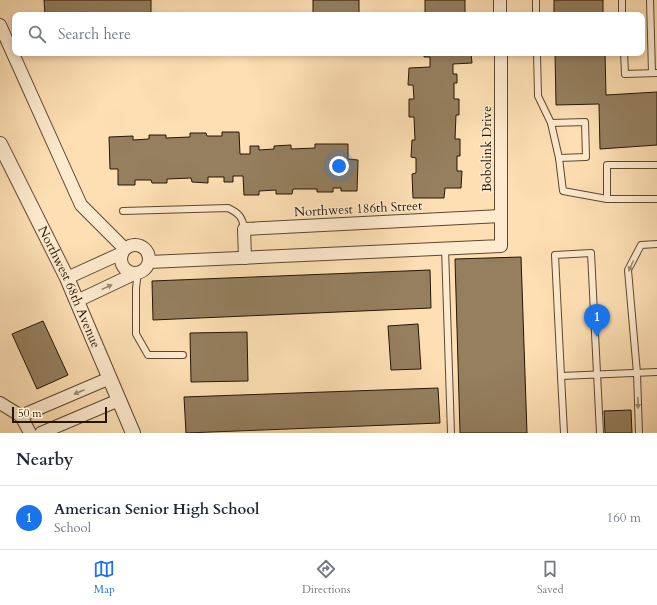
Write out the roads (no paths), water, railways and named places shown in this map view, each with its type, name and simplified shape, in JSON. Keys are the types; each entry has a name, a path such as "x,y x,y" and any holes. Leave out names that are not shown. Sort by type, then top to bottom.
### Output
{"street":[{"path":"500,0 500,12"},
{"path":"0,25 12,52"},
{"path":"14,56 81,204 124,251"},
{"name":"Bobolink Drive","path":"445,248 501,246 500,56"},
{"name":"Northwest 68th Avenue","path":"0,144 78,301 133,433"},
{"name":"Northwest 186th Street","path":"244,230 501,216"},
{"path":"244,230 246,258"},
{"path":"67,278 134,245 147,251 149,262 145,269 78,301"},
{"path":"149,262 445,248"},
{"path":"124,251 121,257 123,267 131,273 137,273"},
{"path":"21,416 110,378"},
{"path":"41,433 119,400"},
{"path":"0,403 21,416 30,433"}],"lane":[{"path":"536,0 536,12"},
{"path":"622,0 622,12"},
{"path":"624,56 625,74 655,73 650,0"},
{"path":"537,56 538,96 551,123 559,158 563,191 607,199 657,199"},
{"path":"551,123 585,122 586,157 559,158"},
{"path":"607,199 607,165 657,165"},
{"path":"123,211 228,208 235,211 240,216 243,222 244,230"},
{"path":"639,433 637,373 628,270 641,245 657,244"},
{"path":"445,248 451,433"},
{"path":"564,433 555,255 592,253 600,433"},
{"path":"137,273 136,334 148,356 183,356"},
{"path":"562,376 657,372"}],"place":[{"name":"American Senior High School","path":"597,337"}]}
